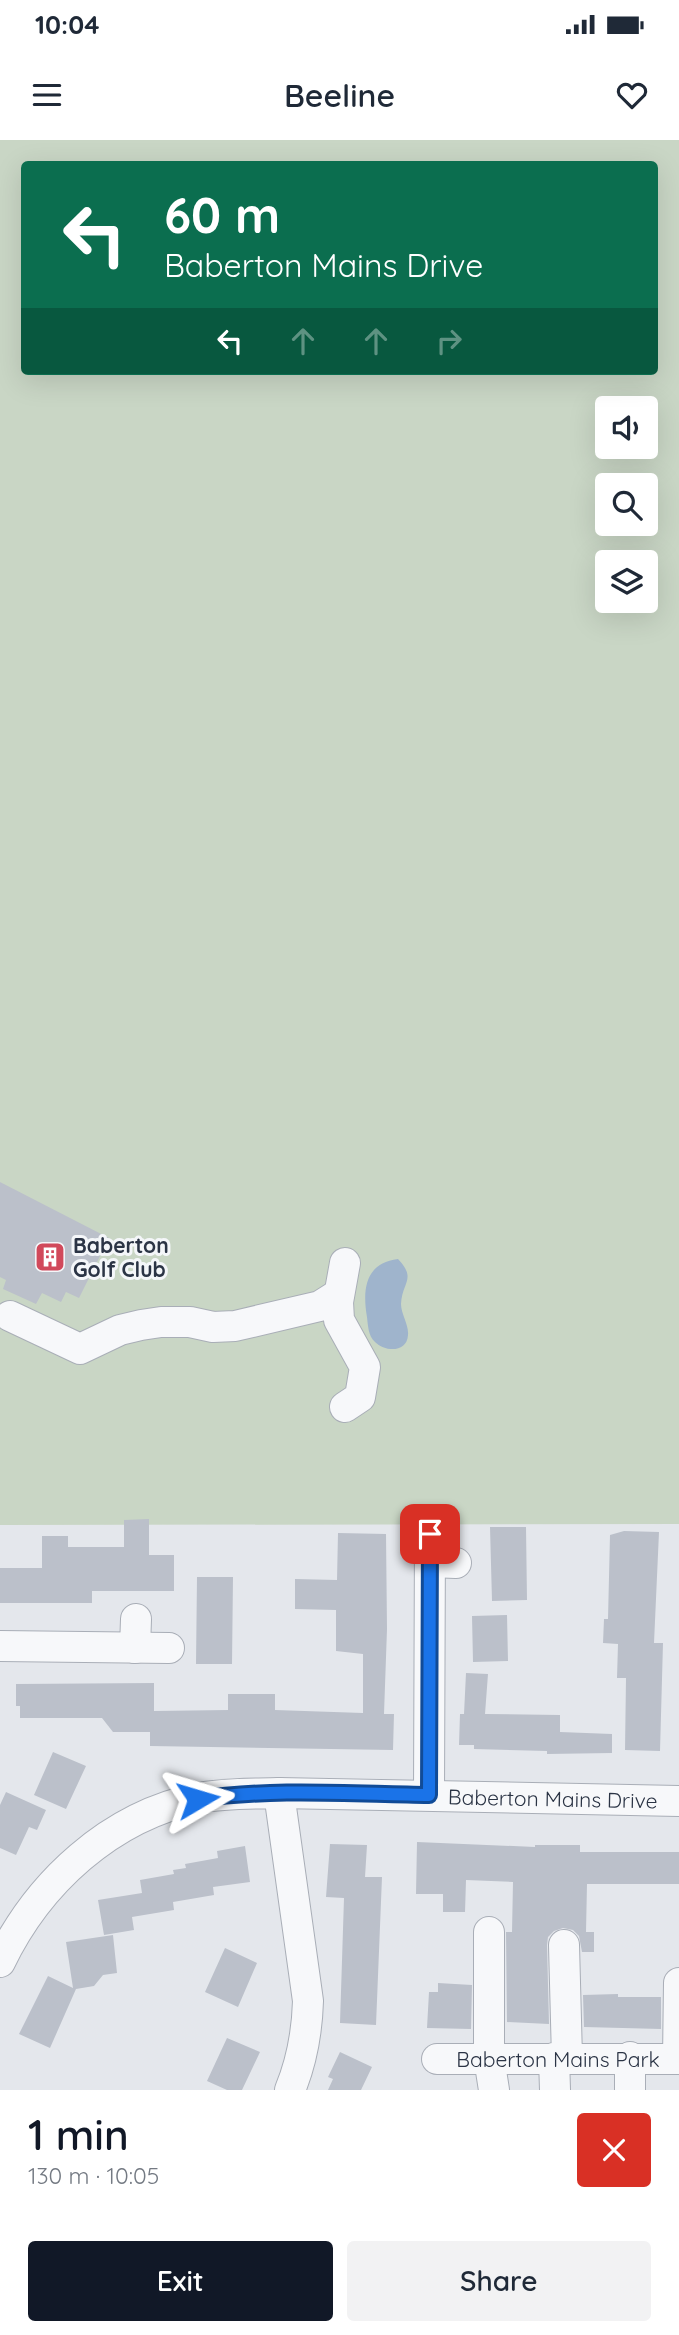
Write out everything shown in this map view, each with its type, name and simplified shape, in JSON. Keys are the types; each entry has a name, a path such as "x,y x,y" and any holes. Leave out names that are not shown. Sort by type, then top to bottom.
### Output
{"street":[{"path":"345,1263 333,1307 365,1367 360,1397 345,1407"},
{"path":"3,1322 80,1349 120,1331 141,1325 190,1322 213,1327 235,1326 333,1307"},
{"name":"Baberton Mains Drive","path":"429,1795 438,1553"},
{"path":"0,1646 136,1634 169,1647"},
{"path":"279,1793 308,2001 307,2032 299,2067 290,2090"},
{"name":"Baberton Mains Drive","path":"0,1962 10,1940 31,1908 65,1870 99,1842 133,1823 188,1801 227,1794 279,1793 679,1801"},
{"path":"489,1932 489,2059 494,2090"},
{"path":"555,2090 561,2058 564,1945"},
{"path":"679,1983 679,2059"},
{"path":"630,2057 630,2090"},
{"name":"Baberton Mains Park","path":"437,2059 679,2059"}],"green space":[{"path":"0,140 679,140 679,1524 0,1525"}],"water":[{"path":"398,1259 408,1276 401,1304 408,1335 404,1345 390,1349 379,1345 371,1337 365,1296 373,1271 387,1261"}],"building":[{"name":"Baberton Golf Club","path":"0,1182 109,1238 79,1298 66,1292 61,1302 42,1293 36,1304 3,1289 6,1280 0,1277"},
{"path":"149,1519 149,1555 174,1555 174,1591 92,1591 92,1603 0,1603 0,1568 42,1568 42,1536 68,1536 68,1547 124,1547 124,1520"},
{"path":"490,1527 526,1527 527,1600 492,1601"},
{"path":"624,1531 659,1532 654,1643 663,1643 660,1751 625,1750 626,1678 617,1678 618,1644 603,1643 604,1619 608,1619 610,1535"},
{"path":"338,1533 386,1534 384,1714 394,1714 393,1750 150,1746 150,1732 113,1732 102,1718 20,1718 20,1706 16,1706 16,1684 154,1683 154,1711 228,1710 228,1694 275,1694 275,1710 363,1713 363,1654 336,1651 336,1610 295,1609 295,1579 337,1580"},
{"path":"197,1577 233,1577 232,1664 196,1664"},
{"path":"507,1615 508,1661 473,1662 472,1616"},
{"path":"466,1673 488,1674 485,1714 560,1715 560,1732 612,1734 612,1753 547,1754 547,1751 474,1749 474,1745 459,1745"},
{"path":"53,1752 86,1766 66,1809 34,1795"},
{"path":"6,1792 46,1810 37,1830 29,1827 16,1855 0,1848 0,1805"},
{"path":"417,1842 535,1847 580,1845 580,1852 679,1852 679,1884 587,1884 586,1932 594,1932 594,1952 582,1952 579,1936 573,1930 563,1928 554,1931 548,1937 547,1945 549,2024 507,2022 506,1932 512,1932 513,1882 466,1880 465,1912 443,1912 443,1894 416,1894"},
{"path":"330,1844 367,1845 365,1877 382,1877 376,2025 340,2023 344,1898 326,1897"},
{"path":"245,1846 250,1882 213,1887 214,1895 173,1902 174,1910 132,1917 134,1930 104,1935 98,1900 142,1893 140,1880 174,1874 173,1870 186,1868 185,1864 218,1858 217,1851"},
{"path":"113,1935 117,1973 103,1975 94,1986 76,1989 50,2048 19,2034 48,1976 73,1988 66,1942"},
{"path":"225,1948 257,1963 238,2007 205,1992"},
{"path":"438,1983 472,1985 471,2029 427,2028 429,1992 438,1992"},
{"path":"618,1994 618,1997 661,1997 661,2029 584,2027 583,1995"},
{"path":"227,2038 260,2052 242,2090 227,2090 207,2081"},
{"path":"340,2052 372,2067 361,2090 328,2090 333,2079 328,2077"}],"place":[{"name":"Baberton Golf Club","path":"50,1257"}],"route":[{"path":"198,1799 227,1794 279,1793 429,1795 430,1534"}]}
